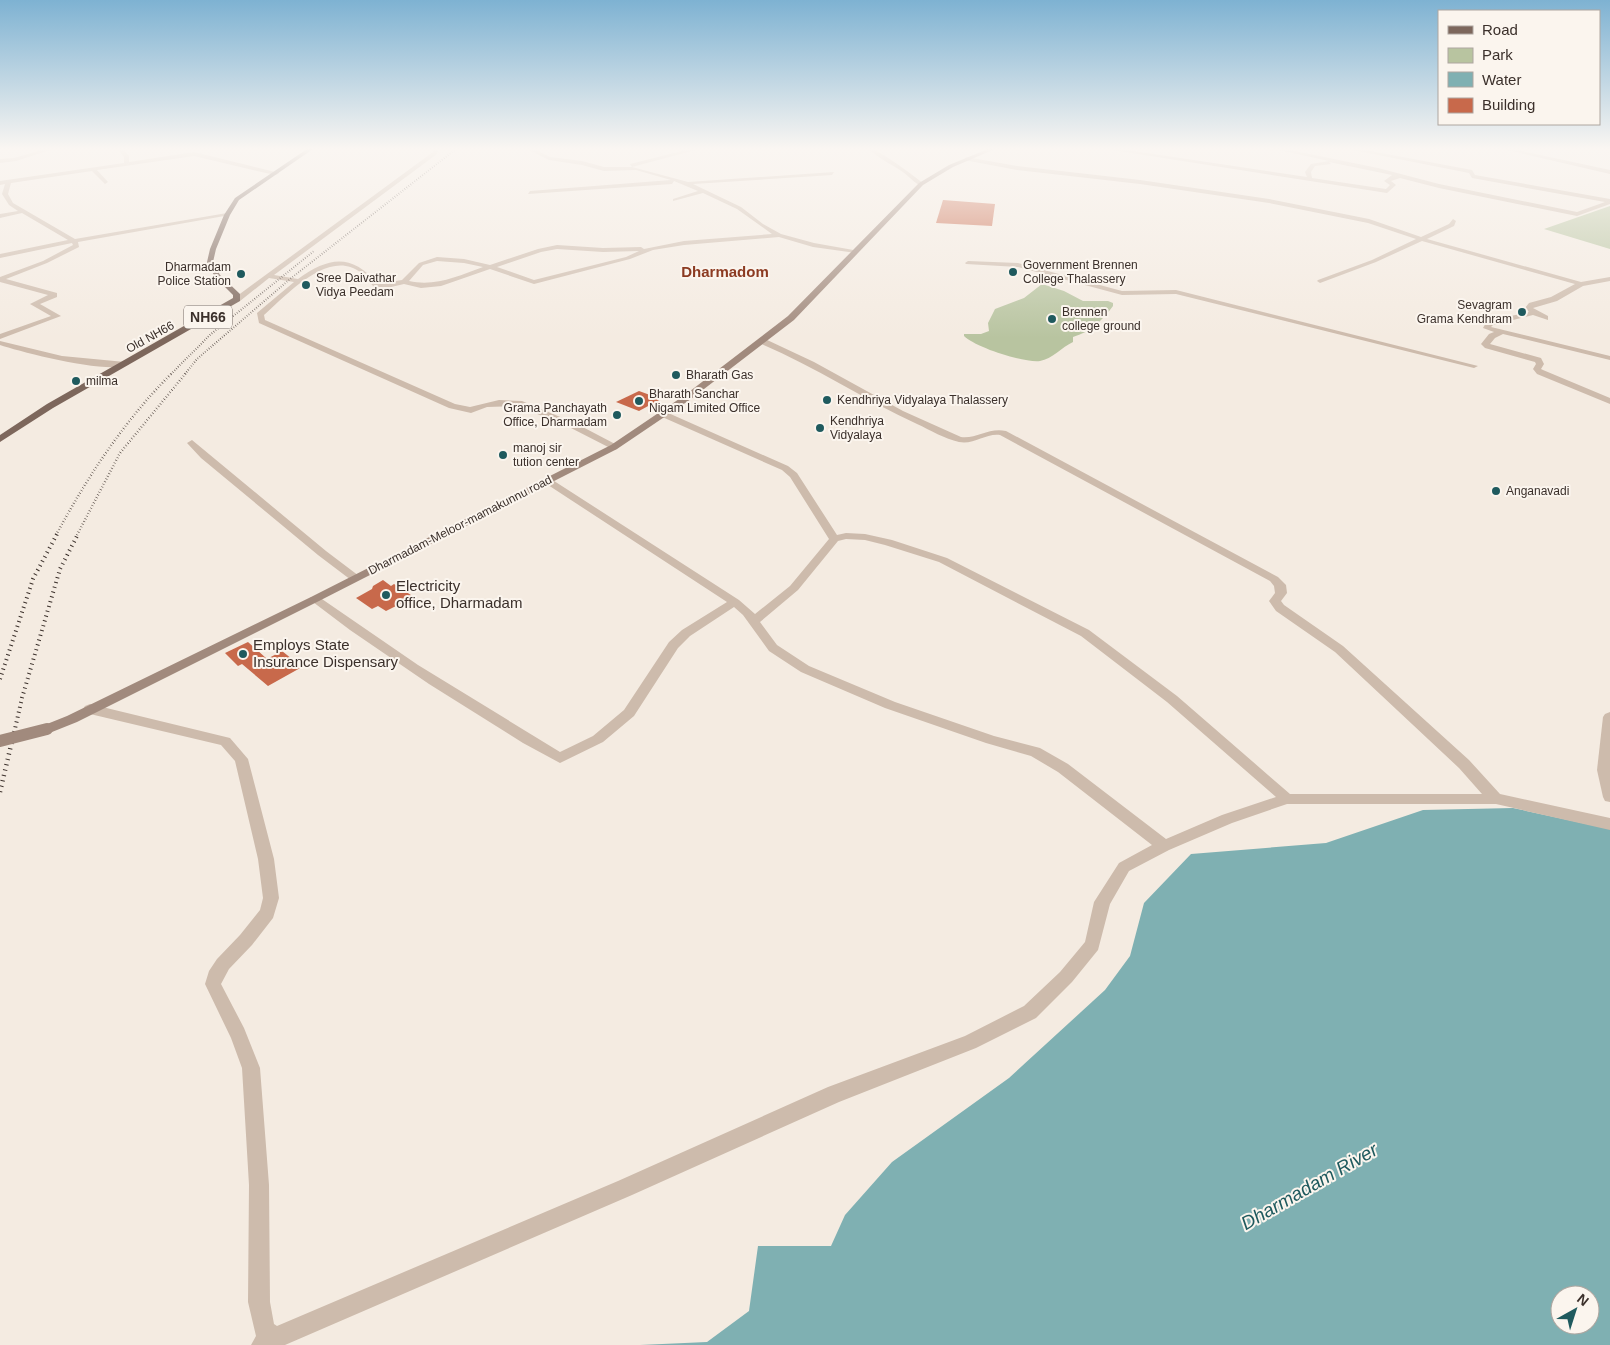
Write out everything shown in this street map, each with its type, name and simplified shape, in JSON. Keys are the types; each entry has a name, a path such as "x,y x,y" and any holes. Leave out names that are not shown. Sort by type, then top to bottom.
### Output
{"main road":[{"name":"NH66","path":"229,212 212,249 210,262 217,276 236,294 237,299"},
{"name":"Dharmadam-Meloor-mamakunnu road","path":"0,740 47,729 90,709 316,599 614,447 663,414 791,318 829,281 894,212"},
{"name":"Old NH66","path":"0,439 50,406 237,299"}],"street":[{"path":"0,216 20,212"},
{"path":"0,280 45,262 77,246 74,241 25,212"},
{"path":"237,299 355,212"},
{"path":"744,212 762,226 779,235 813,244 856,251"},
{"path":"1323,212 1369,221 1421,239 1581,284"},
{"path":"1566,212 1577,214 1583,212"},
{"path":"0,256 74,241 227,215"},
{"path":"1320,281 1374,261 1452,225 1453,221"},
{"path":"614,447 574,426 519,403 485,405 471,410 452,406 262,321 260,315 319,267 335,263 356,267 363,271 376,286 404,282 421,286 434,286 557,247 603,250 652,248 779,235"},
{"path":"404,282 421,264 430,260 464,261 490,267 534,282 628,258 652,248"},
{"path":"968,263 1018,264 1122,293 1176,292 1474,366"},
{"path":"268,276 300,281"},
{"path":"1545,318 1534,313 1529,308 1554,300 1581,284 1610,278"},
{"path":"0,280 14,282 54,295 34,304 57,316 1,342"},
{"path":"1596,280 1610,286"},
{"path":"1534,313 1488,325 1487,328 1610,358"},
{"path":"1501,332 1492,336 1485,344 1538,360 1540,364 1537,369 1540,372 1581,387 1610,401"},
{"path":"762,341 785,350 870,394 892,408 959,439 970,440 996,431 1003,433 1126,500 1201,537 1274,579 1280,585 1281,593 1276,600 1280,608 1339,649 1464,764 1496,799"},
{"path":"1,342 38,355 71,362 125,364"},
{"path":"663,414 785,468 794,475 834,539"},
{"path":"192,443 204,456 355,578"},
{"path":"548,481 735,602 747,612 773,648 785,657 835,683 890,705 991,740 1035,752 1052,761 1095,791 1164,846"},
{"path":"753,622 794,588 834,539 846,536 865,536 943,560 1085,633 1172,699 1287,799"},
{"path":"316,599 356,630 426,678 525,740 560,758 598,739 628,713 650,683 672,645 686,633 735,602"},
{"path":"90,709 225,741 241,760 266,859 270,898 267,912 246,940 223,964 215,976 213,984 238,1034 251,1068 259,1185 259,1302 268,1341 616,1192 835,1094 970,1042 1030,1012 1066,977 1092,945 1102,902 1124,868 1164,846 1227,819 1287,799 1496,799 1610,824"},
{"path":"1610,717 1604,770 1610,797"}],"green space":[{"path":"1593,212 1610,212 1610,249 1544,229"},
{"path":"1042,284 1064,291 1083,301 1108,301 1113,303 1113,306 1095,325 1073,337 1073,342 1040,361 1022,359 1000,353 978,345 964,336 964,334 981,334 989,331 988,323 995,309 1024,298"}],"water":[{"name":"Dharmadam River","path":"1513,808 1610,829 1610,1345 640,1345 707,1342 749,1311 758,1246 831,1246 845,1215 892,1162 1009,1078 1105,990 1130,956 1144,903 1191,854 1326,843 1423,810"}],"building":[{"path":"939,212 994,212 992,226 936,223"},
{"name":"Bharath Sanchar Nigam Limited Office","path":"639,391 661,399 639,411 616,402"},
{"name":"Electricity office, Dharmadam","path":"383,580 391,586 394,584 414,597 386,611 378,606 372,609 356,598"},
{"path":"248,642 267,659 282,651 302,667 268,686 242,664 238,666 225,653"}],"railway":[{"path":"185,374 197,359 290,279 376,212"},
{"path":"172,373 211,334 314,251"},
{"path":"56,535 94,470 108,450 138,410 172,373"},
{"path":"77,535 120,453 186,373"},
{"path":"0,679 33,579 57,534"},
{"path":"12,742 22,698 60,569 78,534"},
{"path":"0,792 12,741"}],"place":[{"name":"Government Brennen College Thalassery","path":"1013,272"},
{"name":"Dharmadam Police Station","path":"241,274"},
{"name":"Sree Daivathar Vidya Peedam","path":"306,285"},
{"name":"Sevagram Grama Kendhram","path":"1522,312"},
{"name":"Brennen college ground","path":"1052,319"},
{"name":"Bharath Gas","path":"676,375"},
{"name":"milma","path":"76,381"},
{"name":"Kendhriya Vidyalaya Thalassery","path":"827,400"},
{"name":"Bharath Sanchar Nigam Limited Office","path":"639,401"},
{"name":"Grama Panchayath Office, Dharmadam","path":"617,415"},
{"name":"Kendhriya Vidyalaya","path":"820,428"},
{"name":"manoj sir tution center","path":"503,455"},
{"name":"Anganavadi","path":"1496,491"},
{"name":"Electricity office, Dharmadam","path":"386,595"},
{"name":"Employs State Insurance Dispensary","path":"243,654"}],"district":[{"name":"Dharmadom","path":"725,272"}]}
